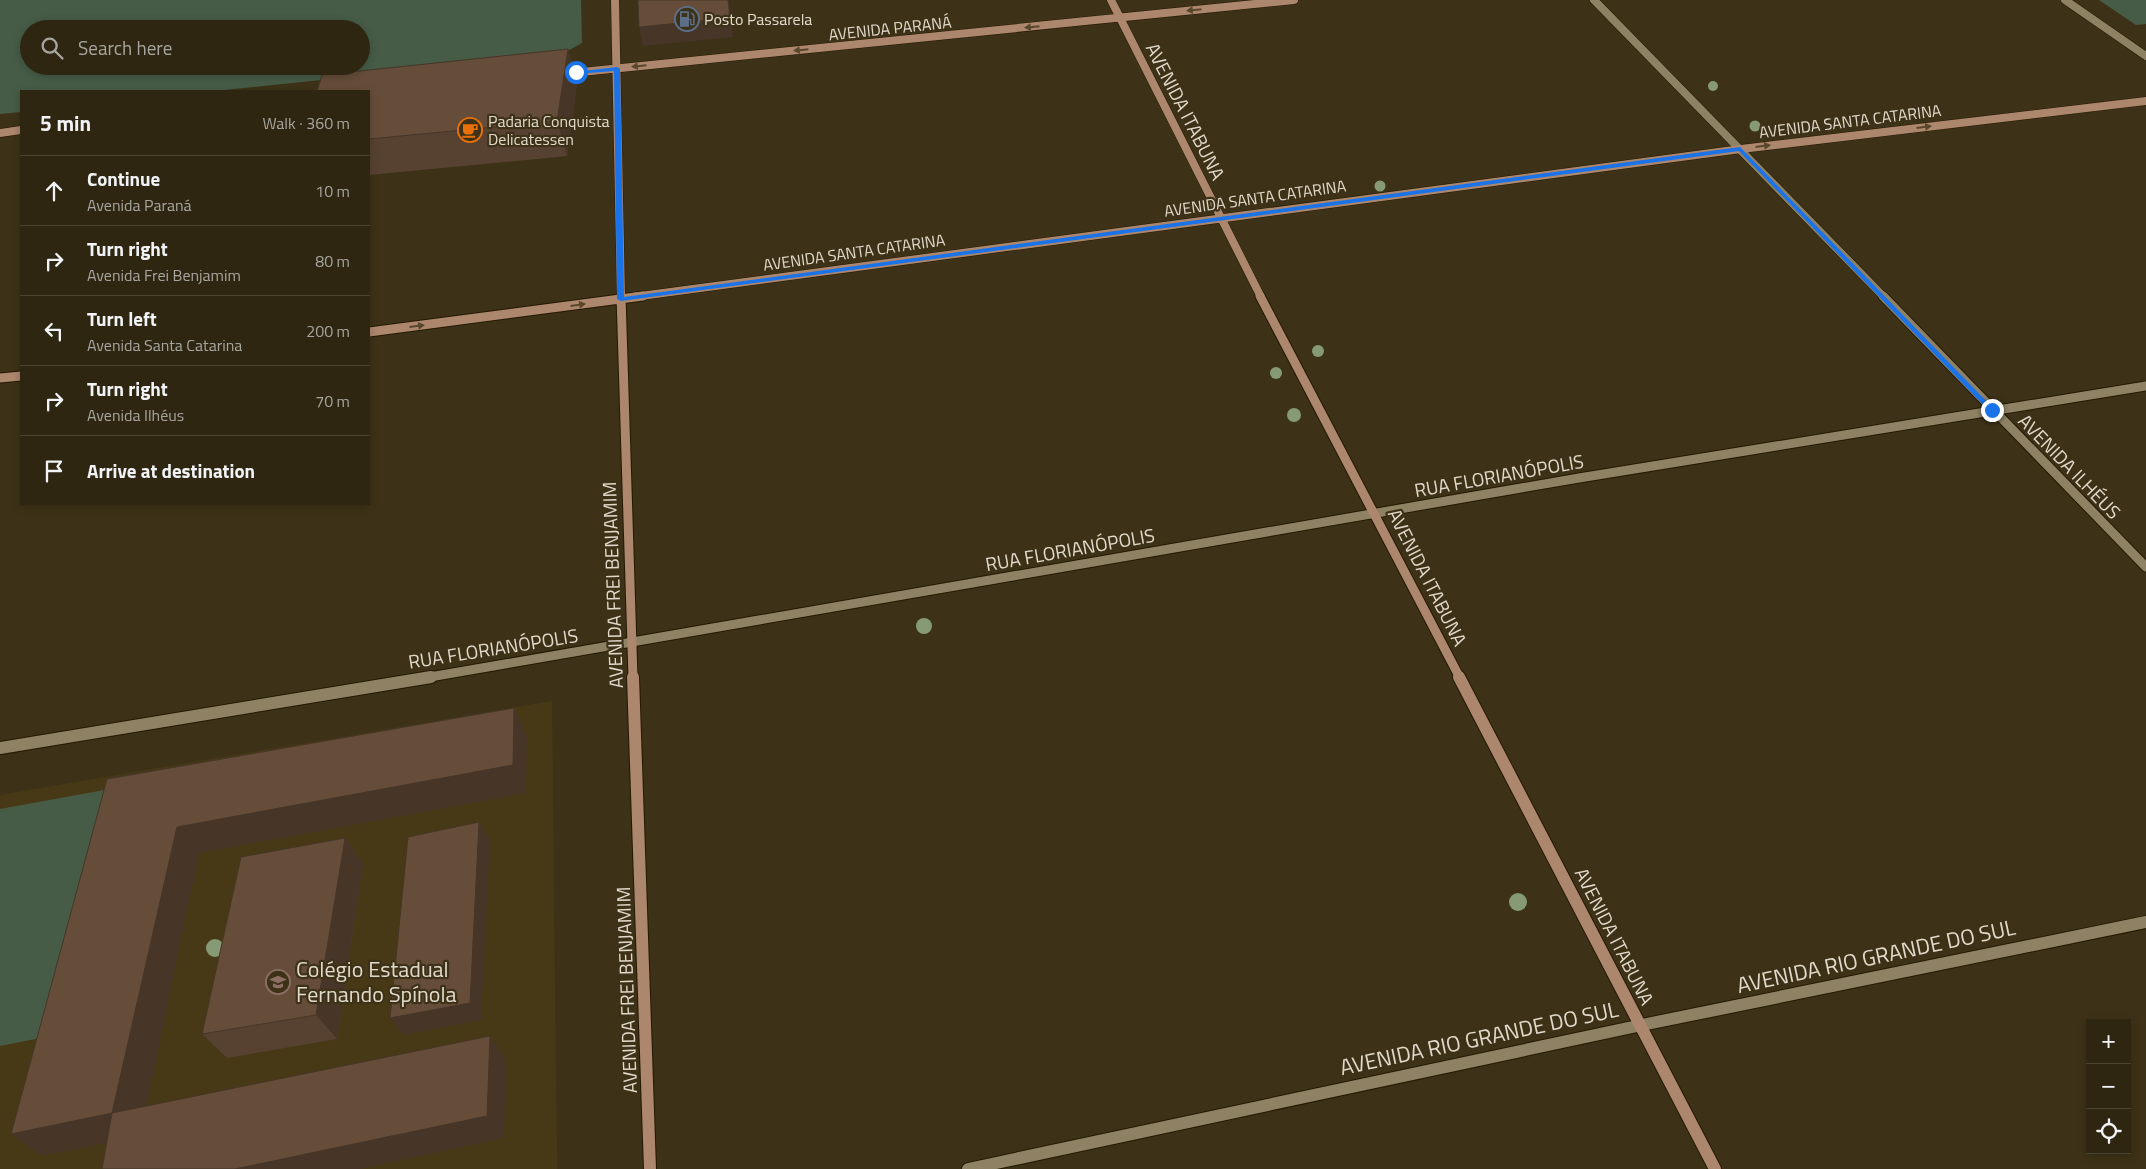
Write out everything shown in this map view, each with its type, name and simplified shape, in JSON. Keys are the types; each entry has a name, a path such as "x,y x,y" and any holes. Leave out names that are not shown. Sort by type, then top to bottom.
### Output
{"main road":[{"name":"AVENIDA FREI BENJAMIM","path":"615,0 631,643 650,1169"},
{"name":"AVENIDA ITABUNA","path":"1110,0 1220,218 1642,1025 1715,1169"},
{"name":"AVENIDA PARANÁ","path":"557,75 1294,0"},
{"name":"AVENIDA SANTA CATARINA","path":"370,332 1740,149 2146,101"},
{"path":"0,133 20,130"},
{"path":"0,378 20,376"}],"street":[{"name":"AVENIDA ILHÉUS","path":"1594,0 2146,567"},
{"path":"2064,0 2146,56"},
{"name":"RUA FLORIANÓPOLIS","path":"0,748 631,643 1375,513 2146,386"},
{"name":"AVENIDA RIO GRANDE DO SUL","path":"968,1169 1642,1025 2146,922"}],"shaded area":[{"name":"Colégio Estadual Fernando Spínola","path":"552,701 557,1169 0,1169 0,795"}],"green space":[{"path":"0,0 581,0 582,43 560,55 370,75 370,20 20,20 20,75 368,75 225,90 20,90 20,112 0,114"},
{"path":"2099,0 2146,0 2146,24 2136,25"},
{"path":"121,787 60,1034 0,1046 0,809"}],"building":[{"path":"638,0 728,0 730,18 639,27"},
{"path":"568,49 557,121 370,139 370,90 317,90 322,75 370,75 370,70"},
{"path":"514,708 513,765 177,827 112,1113 11,1134 107,779"},
{"path":"479,822 470,1003 390,1018 408,837"},
{"path":"345,838 316,1015 202,1034 241,857"},
{"path":"490,1036 487,1116 235,1169 102,1169 112,1113"}],"place":[{"name":"Posto Passarela","path":"687,19"},
{"name":"Padaria Conquista Delicatessen","path":"470,130"},
{"name":"Colégio Estadual Fernando Spínola","path":"278,982"}],"route":[{"path":"576,72 617,69 621,299 1740,149 1992,410"}]}
